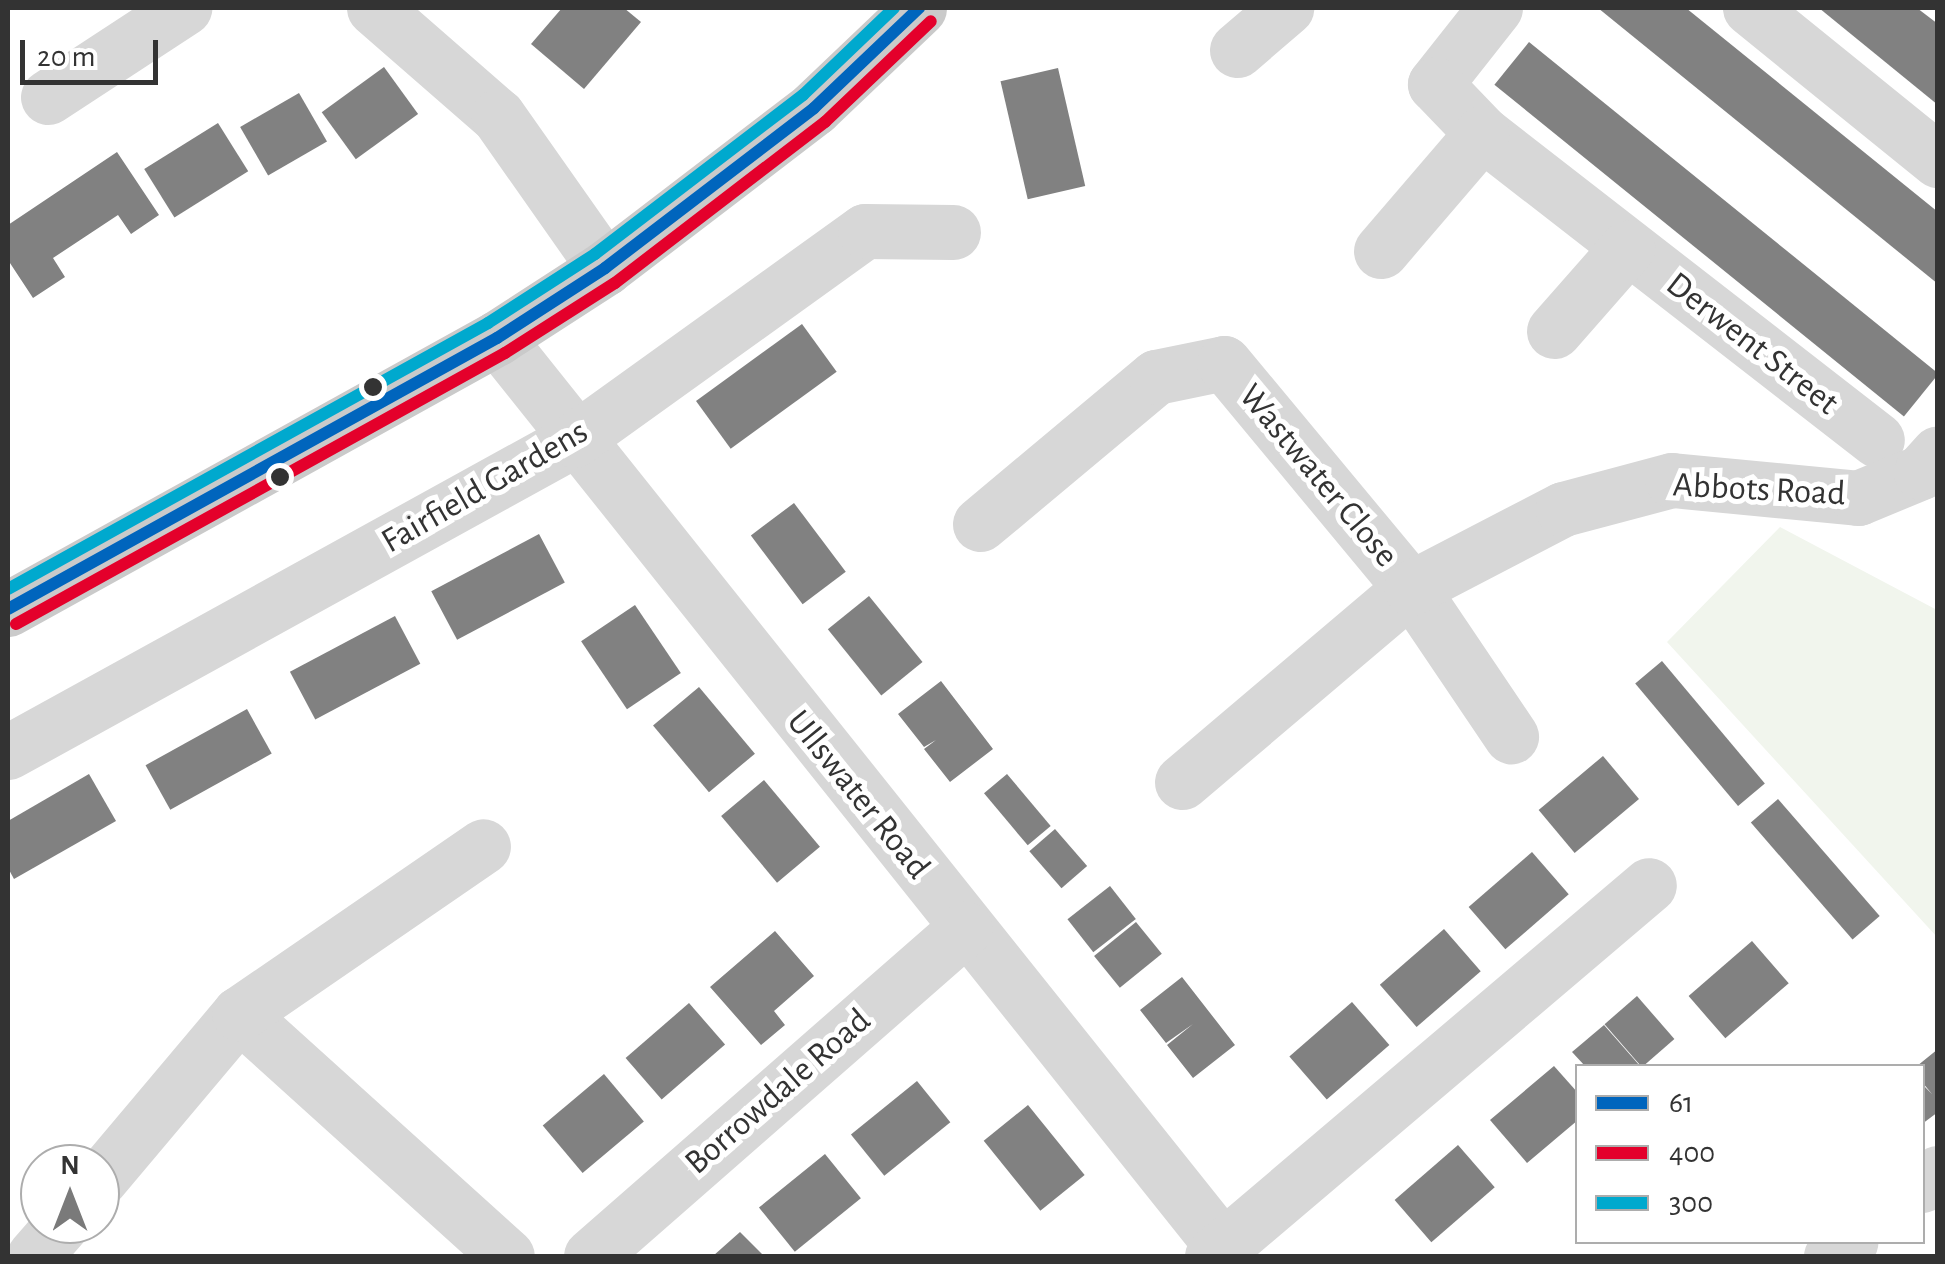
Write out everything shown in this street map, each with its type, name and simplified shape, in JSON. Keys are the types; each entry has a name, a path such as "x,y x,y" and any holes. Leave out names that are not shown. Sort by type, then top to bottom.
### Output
{"main road":[{"path":"8,609 497,338 605,268 814,108 919,8"}],"street":[{"path":"48,97 184,8"},
{"path":"374,8 498,116 605,268"},
{"path":"1237,50 1286,8"},
{"name":"Derwent Street","path":"1496,8 1435,84 1482,133 1876,440"},
{"path":"1750,8 1938,160"},
{"path":"1380,251 1482,133"},
{"name":"Fairfield Gardens","path":"8,752 574,440 865,231 953,232"},
{"path":"1554,331 1628,248"},
{"name":"Ullswater Road","path":"497,338 1221,1254 1649,885"},
{"name":"Wastwater Close","path":"980,524 1156,378 1224,363 1410,588"},
{"name":"Abbots Road","path":"1182,782 1410,588 1563,509 1672,480 1858,498 1920,472 1938,453"},
{"path":"1410,588 1511,736"},
{"path":"120,1155 239,1014 484,846"},
{"name":"Borrowdale Road","path":"591,1256 965,928"},
{"path":"239,1014 507,1256"}],"shaded area":[{"path":"1780,527 1937,610 1937,937 1667,642"}],"building":[{"path":"562,8 624,8 641,22 584,89 531,44"},
{"path":"1598,8 1686,8 1938,212 1938,284"},
{"path":"1819,8 1917,8 1938,24 1938,105"},
{"path":"1529,42 1938,373 1904,416 1494,85"},
{"path":"384,67 418,114 356,159 322,112"},
{"path":"1058,68 1085,186 1028,199 1001,81"},
{"path":"299,93 327,141 268,175 240,127"},
{"path":"218,123 248,171 174,217 144,169"},
{"path":"117,152 159,215 131,234 118,215 53,258 65,277 33,298 8,260 8,225"},
{"path":"802,324 837,372 731,449 696,401"},
{"path":"794,503 846,572 803,604 751,535"},
{"path":"539,534 565,583 457,640 431,591"},
{"path":"869,596 922,662 881,695 828,629"},
{"path":"635,605 681,673 627,709 581,641"},
{"path":"395,616 420,664 315,720 290,672"},
{"path":"1662,661 1765,784 1738,806 1635,683"},
{"path":"941,681 993,749 950,782 924,749 936,740 924,747 898,714"},
{"path":"699,687 755,754 709,792 653,726"},
{"path":"247,709 272,754 170,810 146,765"},
{"path":"1603,756 1639,799 1575,853 1539,810"},
{"path":"89,774 116,821 14,879 8,868 8,821"},
{"path":"1007,774 1051,826 1028,845 984,793"},
{"path":"764,780 820,847 777,883 721,816"},
{"path":"1778,799 1880,916 1853,940 1751,823"},
{"path":"1055,829 1087,866 1061,888 1029,851"},
{"path":"1532,852 1569,894 1505,949 1469,907"},
{"path":"1110,886 1136,919 1093,952 1067,919"},
{"path":"1136,922 1162,954 1120,988 1094,956"},
{"path":"1444,929 1481,971 1417,1027 1380,985"},
{"path":"775,931 814,976 774,1011 785,1025 761,1045 710,987"},
{"path":"1752,941 1789,983 1725,1038 1689,996"},
{"path":"1182,977 1235,1045 1193,1078 1167,1045 1193,1024 1166,1043 1140,1010"},
{"path":"1637,996 1674,1039 1646,1064 1639,1064 1605,1024"},
{"path":"1352,1002 1389,1045 1327,1099 1289,1056"},
{"path":"689,1003 725,1045 662,1100 626,1058"},
{"path":"1604,1025 1638,1064 1583,1064 1572,1052"},
{"path":"1938,1049 1938,1112 1925,1122 1925,1087 1932,1094 1925,1086 1925,1064 1919,1064"},
{"path":"1554,1066 1575,1090 1575,1123 1527,1163 1490,1120"},
{"path":"604,1074 644,1121 583,1173 543,1125"},
{"path":"917,1081 950,1122 884,1176 851,1134"},
{"path":"1028,1105 1085,1175 1040,1211 984,1141"},
{"path":"1458,1145 1495,1187 1431,1242 1395,1200"},
{"path":"825,1154 861,1198 795,1252 759,1207"},
{"path":"740,1232 764,1256 713,1256"}],"transit line":[{"name":"300","path":"8,589 488,323 595,254 803,95 894,8"},
{"name":"61","path":"8,609 497,338 605,268 814,108 919,8"},
{"name":"400","path":"16,624 505,353 615,283 825,122 931,21"}]}
